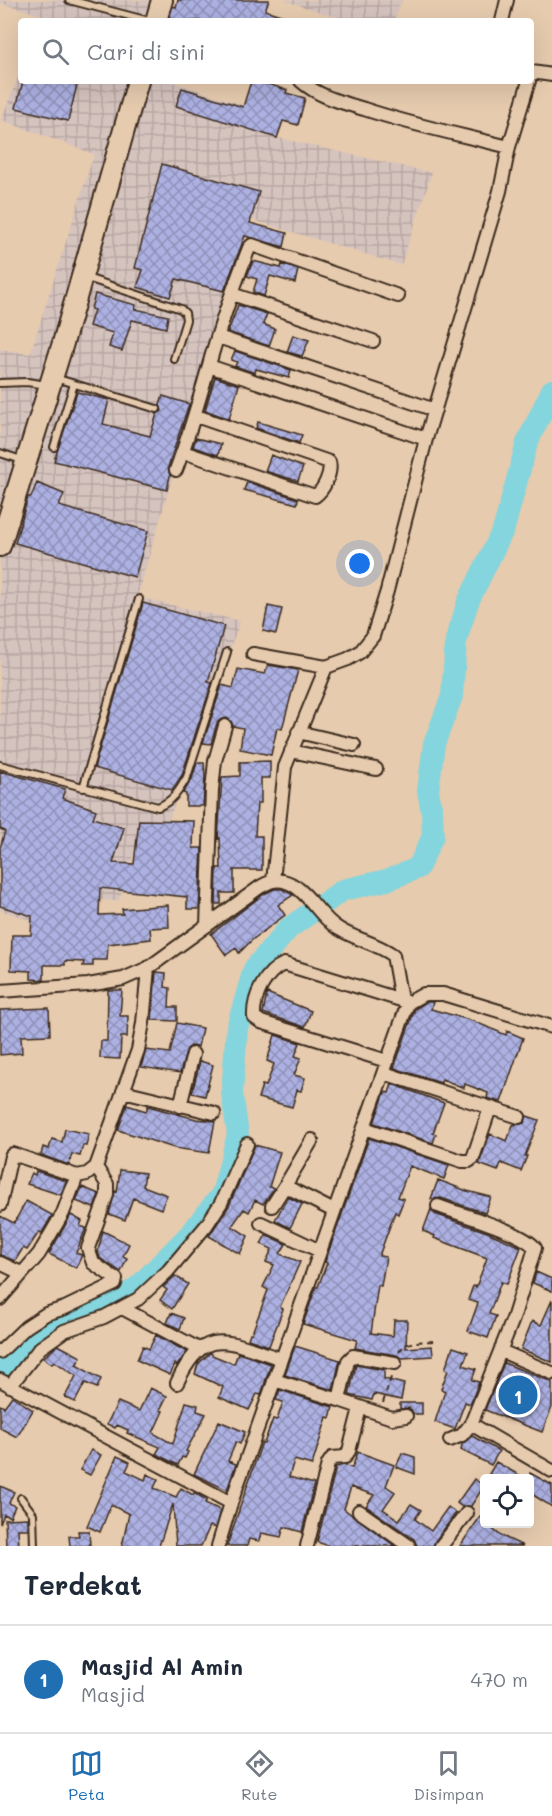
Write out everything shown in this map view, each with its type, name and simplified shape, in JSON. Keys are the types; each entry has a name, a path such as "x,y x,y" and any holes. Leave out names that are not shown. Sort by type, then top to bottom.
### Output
{"main road":[{"path":"157,18 162,0"},
{"path":"0,546 51,381 137,84"}],"street":[{"path":"503,18 507,0"},
{"path":"534,72 552,75"},
{"path":"305,84 330,99 372,112 509,147"},
{"path":"254,654 326,667 360,652 373,636 387,591 426,439 500,191 509,147 528,84"},
{"path":"176,470 196,416 208,366 232,294 252,245 398,296"},
{"path":"232,294 373,341"},
{"path":"218,337 435,410"},
{"path":"208,366 426,439"},
{"path":"183,452 315,496 322,491 331,467 329,462 196,416"},
{"path":"273,881 282,785 298,732 326,667"},
{"path":"207,925 212,790 215,761 225,726"},
{"path":"298,732 354,745"},
{"path":"291,751 376,770"},
{"path":"0,991 88,985 123,979 148,968 260,887 273,881 292,885 302,892 336,928 380,946 393,955 405,1002 385,1067 231,1503 218,1546"},
{"path":"519,1117 261,1022 254,1017 254,1007 267,977 274,968 284,964 405,1002 424,994 443,994 552,1027"},
{"path":"0,1205 13,1154 77,1176 87,1174 96,1167 138,1048 148,968"},
{"path":"180,1106 193,1054"},
{"path":"123,1091 214,1113"},
{"path":"364,1128 462,1161 469,1161 473,1158 490,1108"},
{"path":"272,1206 312,1140"},
{"path":"231,1503 5,1383 23,1368 40,1348 64,1331 105,1317 138,1299 168,1271 206,1226 221,1203 247,1144"},
{"path":"0,1352 26,1327 46,1314 65,1308 115,1284 116,1279 93,1263 88,1248 106,1195 107,1184 96,1167"},
{"path":"0,1299 39,1254 63,1213 77,1176"},
{"path":"285,1186 334,1211"},
{"path":"438,1206 531,1241 535,1248 501,1351 471,1424 462,1436 450,1440"},
{"path":"261,1223 320,1251"},
{"path":"0,1263 21,1273"},
{"path":"122,1308 199,1349"},
{"path":"177,1383 186,1363 199,1349 213,1342 223,1342 282,1359"},
{"path":"501,1351 552,1373"},
{"path":"339,1400 348,1361 353,1356 395,1363"},
{"path":"274,1380 392,1418 406,1416"},
{"path":"307,1546 328,1464 332,1458 345,1457 349,1451 360,1408"},
{"path":"471,1424 552,1471"},
{"path":"360,1511 409,1546"},
{"path":"441,1546 467,1513"}],"lane":[{"path":"69,0 138,18"},
{"path":"81,276 181,309 185,313 186,320 174,359"},
{"path":"0,383 51,381 74,384 157,409"},
{"path":"54,447 74,384"},
{"path":"0,453 26,461"},
{"path":"83,788 139,599"},
{"path":"0,765 158,807 172,800 187,777 227,652"},
{"path":"21,1498 33,1514 34,1546"}],"shaded area":[{"path":"0,0 174,0 168,18 41,18 42,15 0,3"},
{"path":"283,0 402,0 395,18 339,18"},
{"path":"18,78 18,84 179,84 276,116 274,137 432,173 401,265 249,219 137,597 240,621 161,842 138,841 119,901 48,898 30,920 0,910 0,349 30,354 94,154 1,120"}],"building":[{"path":"178,0 269,0 265,10 290,18 169,18 173,6 176,7"},
{"path":"22,84 77,84 68,121 16,108"},
{"path":"250,84 271,85 287,90 286,93 305,98 298,125 283,121 277,138 176,106 182,88 243,107"},
{"path":"162,164 259,192 250,223 287,233 284,247 245,236 224,291 176,279 170,297 137,287 143,270 135,268"},
{"path":"253,261 281,268 282,264 298,270 295,283 270,276 264,296 253,292 257,279 247,276"},
{"path":"95,294 136,305 135,309 168,316 166,328 132,320 122,351 109,347 113,333 89,326 94,310 91,309"},
{"path":"238,305 267,314 263,324 275,329 269,346 228,332"},
{"path":"293,335 309,340 302,356 287,352"},
{"path":"235,351 291,370 289,378 256,369 255,373 235,366 237,362 231,360"},
{"path":"215,377 239,385 229,419 205,410"},
{"path":"77,392 109,400 103,424 150,436 157,414 162,411 160,405 163,396 189,404 168,467 170,476 167,490 54,461"},
{"path":"258,422 302,435 299,443 256,428"},
{"path":"196,438 221,444 218,455 193,447"},
{"path":"271,455 303,467 298,481 265,471"},
{"path":"247,482 298,499 297,504 244,490"},
{"path":"37,483 64,494 59,506 148,531 135,577 15,543 28,497 31,497"},
{"path":"143,603 224,626 208,682 212,683 182,775 172,790 94,768"},
{"path":"268,606 282,609 276,634 263,631"},
{"path":"268,665 298,670 282,729 277,728 271,755 240,749 243,728 233,726 227,718 217,723 211,744 203,743 222,685 233,688 238,669 265,674"},
{"path":"270,761 270,778 261,778 261,803 257,803 255,836 262,836 262,870 234,870 234,893 221,893 221,904 216,904 217,868 221,868 220,838 218,839 222,777 240,776 240,762"},
{"path":"197,763 204,763 203,806 186,806 186,794 183,793 192,779"},
{"path":"0,771 65,789 62,798 96,810 93,818 124,828 113,863 134,864 139,820 194,821 193,848 202,848 199,909 187,909 187,897 100,888 99,915 123,914 122,909 168,905 169,927 150,928 151,939 108,944 107,960 93,960 93,966 83,966 84,962 65,961 65,965 44,965 44,980 31,979 31,971 11,970 12,935 31,935 32,916 0,906 0,848 5,831 0,829"},
{"path":"274,889 282,889 293,895 278,905 285,915 239,953 236,948 226,955 211,934"},
{"path":"156,972 166,973 165,987 170,988 169,1007 177,1007 177,1021 152,1020"},
{"path":"108,990 122,990 120,1016 128,1016 127,1037 121,1037 120,1059 100,1058 101,1041 107,1041"},
{"path":"267,993 311,1011 305,1027 263,1013"},
{"path":"426,1002 433,1002 431,1009 473,1021 506,1035 507,1031 523,1038 501,1102 487,1098 488,1093 465,1084 464,1088 442,1079 441,1083 394,1068 415,1009"},
{"path":"49,1008 50,1035 21,1036 22,1053 0,1055 0,1010"},
{"path":"177,1023 202,1028 198,1047 191,1046 187,1049 180,1073 141,1067 146,1050 170,1053"},
{"path":"275,1035 300,1043 295,1056 301,1058 294,1075 305,1078 301,1091 297,1090 292,1107 258,1098 262,1085 266,1086 274,1064 267,1061"},
{"path":"200,1061 213,1065 205,1096 192,1093"},
{"path":"392,1084 444,1103 433,1133 436,1134 433,1143 374,1123 385,1092 389,1093"},
{"path":"127,1105 146,1111 148,1106 196,1119 215,1121 209,1153 174,1148 118,1130"},
{"path":"527,1116 539,1120 521,1171 501,1163 498,1171 479,1164 490,1134 507,1141 513,1125 524,1123"},
{"path":"65,1129 89,1134 80,1156 72,1154 69,1165 41,1155 43,1147 49,1149 52,1139 62,1142"},
{"path":"369,1138 449,1165 444,1179 410,1166 398,1197 404,1199 398,1214 395,1212 379,1256 386,1257 381,1286 378,1285 371,1333 393,1336 394,1320 407,1320 406,1348 432,1346 433,1356 402,1358 355,1348 357,1340 303,1324 327,1263 325,1262"},
{"path":"255,1145 280,1152 269,1187 274,1188 263,1204 255,1200 249,1212 244,1209 232,1226 248,1236 240,1254 209,1236 229,1206"},
{"path":"120,1170 145,1173 143,1186 167,1195 161,1209 133,1198 125,1220 109,1214 115,1191 117,1192"},
{"path":"36,1171 66,1181 61,1195 27,1184 32,1173 35,1175"},
{"path":"438,1180 491,1197 485,1213 441,1198 431,1199"},
{"path":"82,1187 99,1194 94,1208 76,1201"},
{"path":"288,1197 302,1204 290,1228 275,1220"},
{"path":"26,1201 52,1215 42,1233 39,1232 27,1250 23,1248 15,1261 0,1255 0,1216 14,1223"},
{"path":"431,1209 435,1214 487,1232 521,1247 507,1284 501,1282 489,1314 496,1316 488,1338 468,1331 478,1303 468,1300 473,1286 476,1287 487,1258 434,1238 435,1236 423,1231"},
{"path":"71,1215 82,1221 80,1226 86,1228 76,1253 82,1255 76,1268 49,1254"},
{"path":"103,1231 129,1244 123,1256 127,1258 121,1272 100,1258 98,1251"},
{"path":"266,1235 286,1244 280,1254 300,1262 280,1307 283,1309 269,1346 248,1339 268,1290 263,1287 274,1265 266,1262 272,1249 261,1244"},
{"path":"536,1272 552,1279 552,1291 533,1283"},
{"path":"175,1276 188,1284 172,1309 160,1300 167,1290 163,1287"},
{"path":"552,1300 552,1362 521,1349 532,1321 541,1325"},
{"path":"171,1313 184,1318 180,1329 167,1323"},
{"path":"156,1335 187,1352 177,1366 175,1364 170,1375 137,1360 143,1346 149,1349"},
{"path":"58,1345 81,1357 76,1365 101,1379 97,1388 85,1383 75,1402 65,1397 76,1376 54,1361 52,1364 43,1358"},
{"path":"295,1346 340,1360 333,1390 285,1375"},
{"path":"453,1347 468,1352 463,1365 476,1369 472,1380 479,1382 470,1404 465,1402 455,1429 435,1422 445,1391 441,1389 448,1370 445,1369"},
{"path":"211,1352 212,1355 234,1364 238,1353 271,1364 261,1395 257,1394 249,1410 219,1397 223,1387 195,1374 198,1364"},
{"path":"504,1363 552,1382 552,1407 542,1432 485,1410"},
{"path":"356,1365 384,1370 384,1379 404,1384 401,1400 374,1394 372,1400 349,1395"},
{"path":"150,1388 167,1396 153,1433 173,1444 186,1402 198,1405 197,1411 206,1414 186,1451 188,1452 185,1458 182,1457 178,1465 156,1454 160,1447 127,1433 128,1430 117,1425 115,1428 107,1424 118,1402 139,1411"},
{"path":"280,1390 333,1407 330,1418 327,1417 312,1465 294,1460 289,1477 314,1484 302,1532 284,1527 281,1537 261,1533 259,1541 249,1539 247,1546 227,1546 262,1442 264,1443 273,1419 277,1420 283,1402 276,1400"},
{"path":"12,1396 33,1410 17,1437 0,1428 0,1405 4,1407"},
{"path":"400,1403 422,1403 422,1414 414,1414 409,1408 400,1409"},
{"path":"219,1421 245,1432 240,1444 236,1442 228,1461 236,1464 227,1490 194,1474"},
{"path":"472,1436 499,1451 491,1465 461,1450 462,1444"},
{"path":"91,1450 101,1455 90,1475 80,1470"},
{"path":"358,1452 394,1465 386,1486 395,1492 383,1509 399,1520 411,1504 421,1510 415,1519 431,1531 448,1507 456,1513 433,1546 417,1546 414,1539 366,1506 374,1495 351,1487 344,1509 395,1546 329,1546 317,1542 336,1467 344,1465 352,1468"},
{"path":"402,1453 415,1457 415,1474 396,1467"},
{"path":"117,1456 130,1462 126,1471 145,1480 147,1474 158,1479 154,1488 176,1497 181,1488 207,1500 205,1503 220,1510 215,1528 210,1526 201,1546 176,1546 173,1504 159,1546 122,1546 129,1514 111,1505 100,1532 87,1526"},
{"path":"496,1462 517,1474 489,1474"},
{"path":"534,1475 552,1485 552,1507 534,1496"},
{"path":"474,1479 480,1483 480,1492 471,1506 462,1507 457,1503"},
{"path":"0,1486 14,1492 9,1503 15,1506 10,1517 4,1514 0,1524"},
{"path":"480,1517 480,1528 491,1528 500,1535 523,1546 460,1546"},
{"path":"28,1518 28,1529 18,1529 19,1546 6,1546 5,1519"},
{"path":"78,1531 89,1531 90,1546 70,1546 69,1536 79,1536"}],"waterway":[{"path":"0,1371 16,1353 72,1320 112,1307 142,1283 191,1233 222,1194 238,1135 232,1093 237,1028 254,969 289,928 343,890 387,880 418,868 433,836 428,791 434,744 452,696 456,640 468,602 504,528 527,443 552,390"}],"place":[{"name":"Masjid Al Amin","path":"518,1395"}]}
